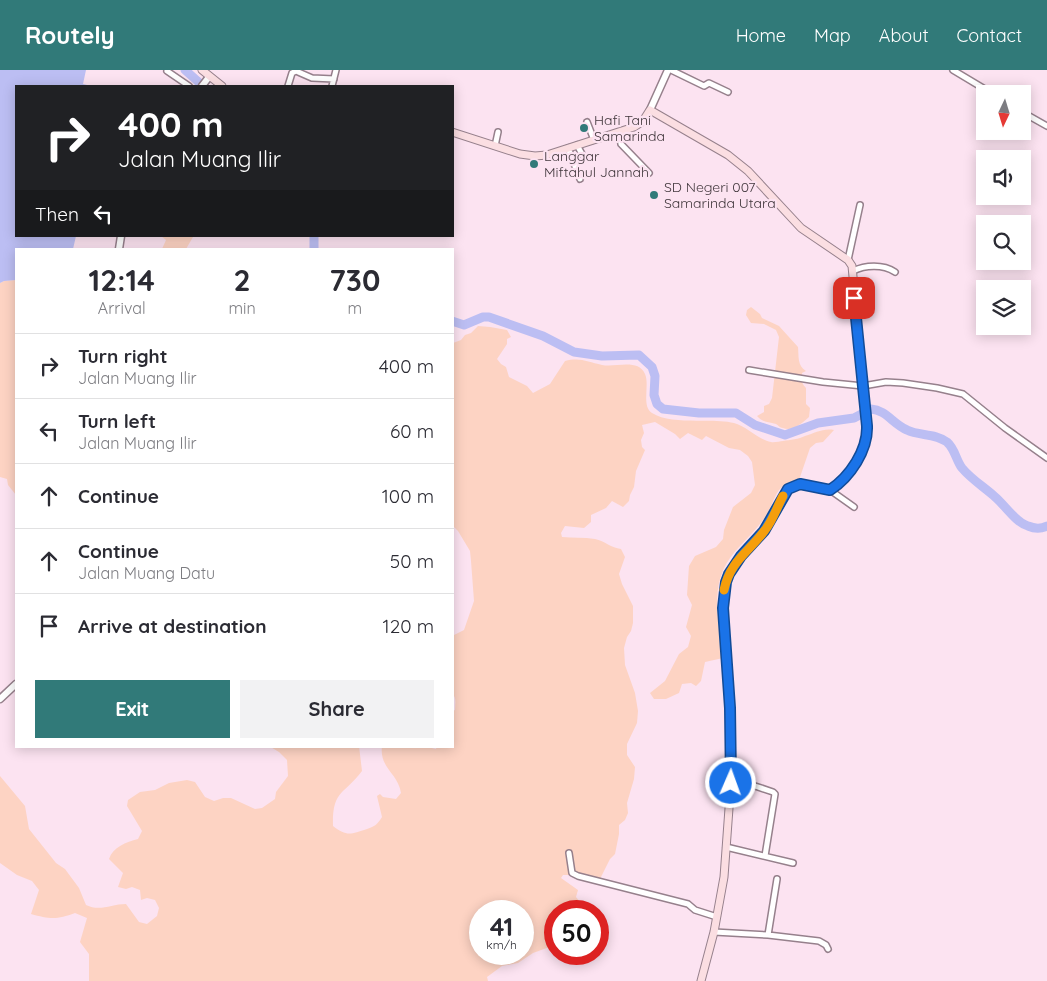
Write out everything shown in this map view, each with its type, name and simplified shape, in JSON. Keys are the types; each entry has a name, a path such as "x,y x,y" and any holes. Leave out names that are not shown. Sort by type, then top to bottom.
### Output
{"main road":[{"path":"202,70 206,81 219,85"},
{"path":"454,133 534,156 547,155 636,126 643,122 650,110 728,155 748,171 800,228 848,260 852,266 867,426 866,440 846,477 830,490 800,484 788,489 764,531 734,564 724,590 723,608 730,708 731,783 724,877 714,932 702,981"}],"street":[{"path":"168,70 188,85"},
{"path":"332,85 336,70"},
{"path":"650,110 670,70 704,86 709,83 728,92"},
{"path":"953,70 978,85"},
{"path":"288,85 292,72 296,71 312,78 334,79"},
{"path":"1031,117 1047,126"},
{"path":"587,122 594,140"},
{"path":"495,146 498,132"},
{"path":"619,132 621,144 649,174"},
{"path":"577,145 583,156"},
{"path":"568,148 580,180"},
{"path":"848,260 860,205"},
{"path":"853,271 867,266 888,268 894,272"},
{"path":"749,370 863,387 886,382 903,383 963,394 1005,428 1047,458"},
{"path":"830,490 854,507"},
{"path":"0,699 15,685"},
{"path":"731,783 755,786 775,794 765,856"},
{"path":"726,847 793,863"},
{"path":"569,853 572,873 578,876 688,904 695,910 717,916"},
{"path":"768,935 777,879"},
{"path":"714,932 768,935 819,941 828,949"}],"shaded area":[{"path":"162,237 193,237 187,248 162,248 166,240"},
{"path":"15,280 15,494 8,485 7,479 0,477 0,283"},
{"path":"751,307 762,318 779,326 798,347 800,363 806,371 802,373 802,379 806,388 806,404 810,408 809,417 794,428 782,428 757,416 764,412 764,406 769,404 772,398 779,337 776,330 764,324 751,323 746,315 747,310"},
{"path":"478,326 507,330 511,337 507,339 507,344 497,359 506,367 509,377 527,386 533,393 550,384 565,361 580,360 607,366 632,365 642,369 645,374 647,406 652,413 660,417 734,423 766,441 772,442 797,439 823,430 834,430 823,442 816,443 810,448 799,480 784,485 780,489 765,517 730,558 724,569 719,581 717,606 723,658 705,662 701,681 696,686 691,683 682,684 679,693 666,699 654,699 650,693 665,681 679,654 688,647 691,636 686,627 692,605 687,595 689,566 695,556 716,547 723,539 724,530 733,507 751,493 755,485 752,462 740,450 729,448 706,436 702,440 688,433 680,439 655,422 642,425 644,433 641,440 642,447 645,450 636,471 634,487 629,501 623,507 612,501 606,508 591,515 591,522 584,528 565,526 561,533 562,537 602,541 621,549 625,557 619,574 633,606 633,623 624,648 625,665 635,693 638,711 637,723 627,744 627,755 635,767 634,779 627,803 628,813 625,820 619,825 615,854 610,859 599,881 576,875 563,875 561,878 578,890 576,897 578,900 544,900 544,949 534,953 534,900 469,900 469,965 507,965 502,966 487,977 488,981 89,981 89,954 80,942 87,918 75,913 53,918 31,914 39,890 32,881 17,875 0,863 0,776 25,806 29,829 56,863 65,869 79,888 86,905 101,908 126,904 139,922 147,924 157,916 159,908 155,900 147,898 141,900 140,890 132,887 126,889 118,887 123,873 109,859 117,848 138,839 142,831 127,806 128,800 140,792 155,790 169,783 187,780 195,782 205,797 214,801 231,798 255,809 262,808 275,799 276,792 288,776 287,760 272,748 359,748 362,771 340,794 333,814 333,826 349,834 377,824 382,817 377,796 380,794 383,797 396,799 401,793 396,780 383,760 382,748 454,748 454,635 464,630 474,601 470,551 454,527 454,343 461,340"}],"water":[{"path":"0,70 86,70 83,84 87,85 15,85 15,237 76,237 73,248 15,248 15,280 0,283"}],"waterway":[{"path":"185,70 202,85"},
{"path":"314,237 314,248"},
{"path":"454,322 464,325 483,317 489,317 543,336 574,352 602,356 639,355 652,367 655,376 654,395 657,404 663,409 699,413 736,413 755,425 785,435 818,423 854,418 871,409 876,410 907,430 937,437 947,442 966,472 1019,521 1033,528 1047,526"}],"slow traffic":[{"path":"724,590 734,564 764,531 773,518 783,496"}],"place":[{"name":"Hafi Tani Samarinda","path":"584,128"},
{"name":"Langgar Miftahul Jannah","path":"534,164"},
{"name":"SD Negeri 007 Samarinda Utara","path":"654,195"}],"route":[{"path":"731,783 730,708 723,608 726,582 734,564 764,531 773,518 788,489 800,484 830,490 846,477 862,451 868,433 854,298"}]}
